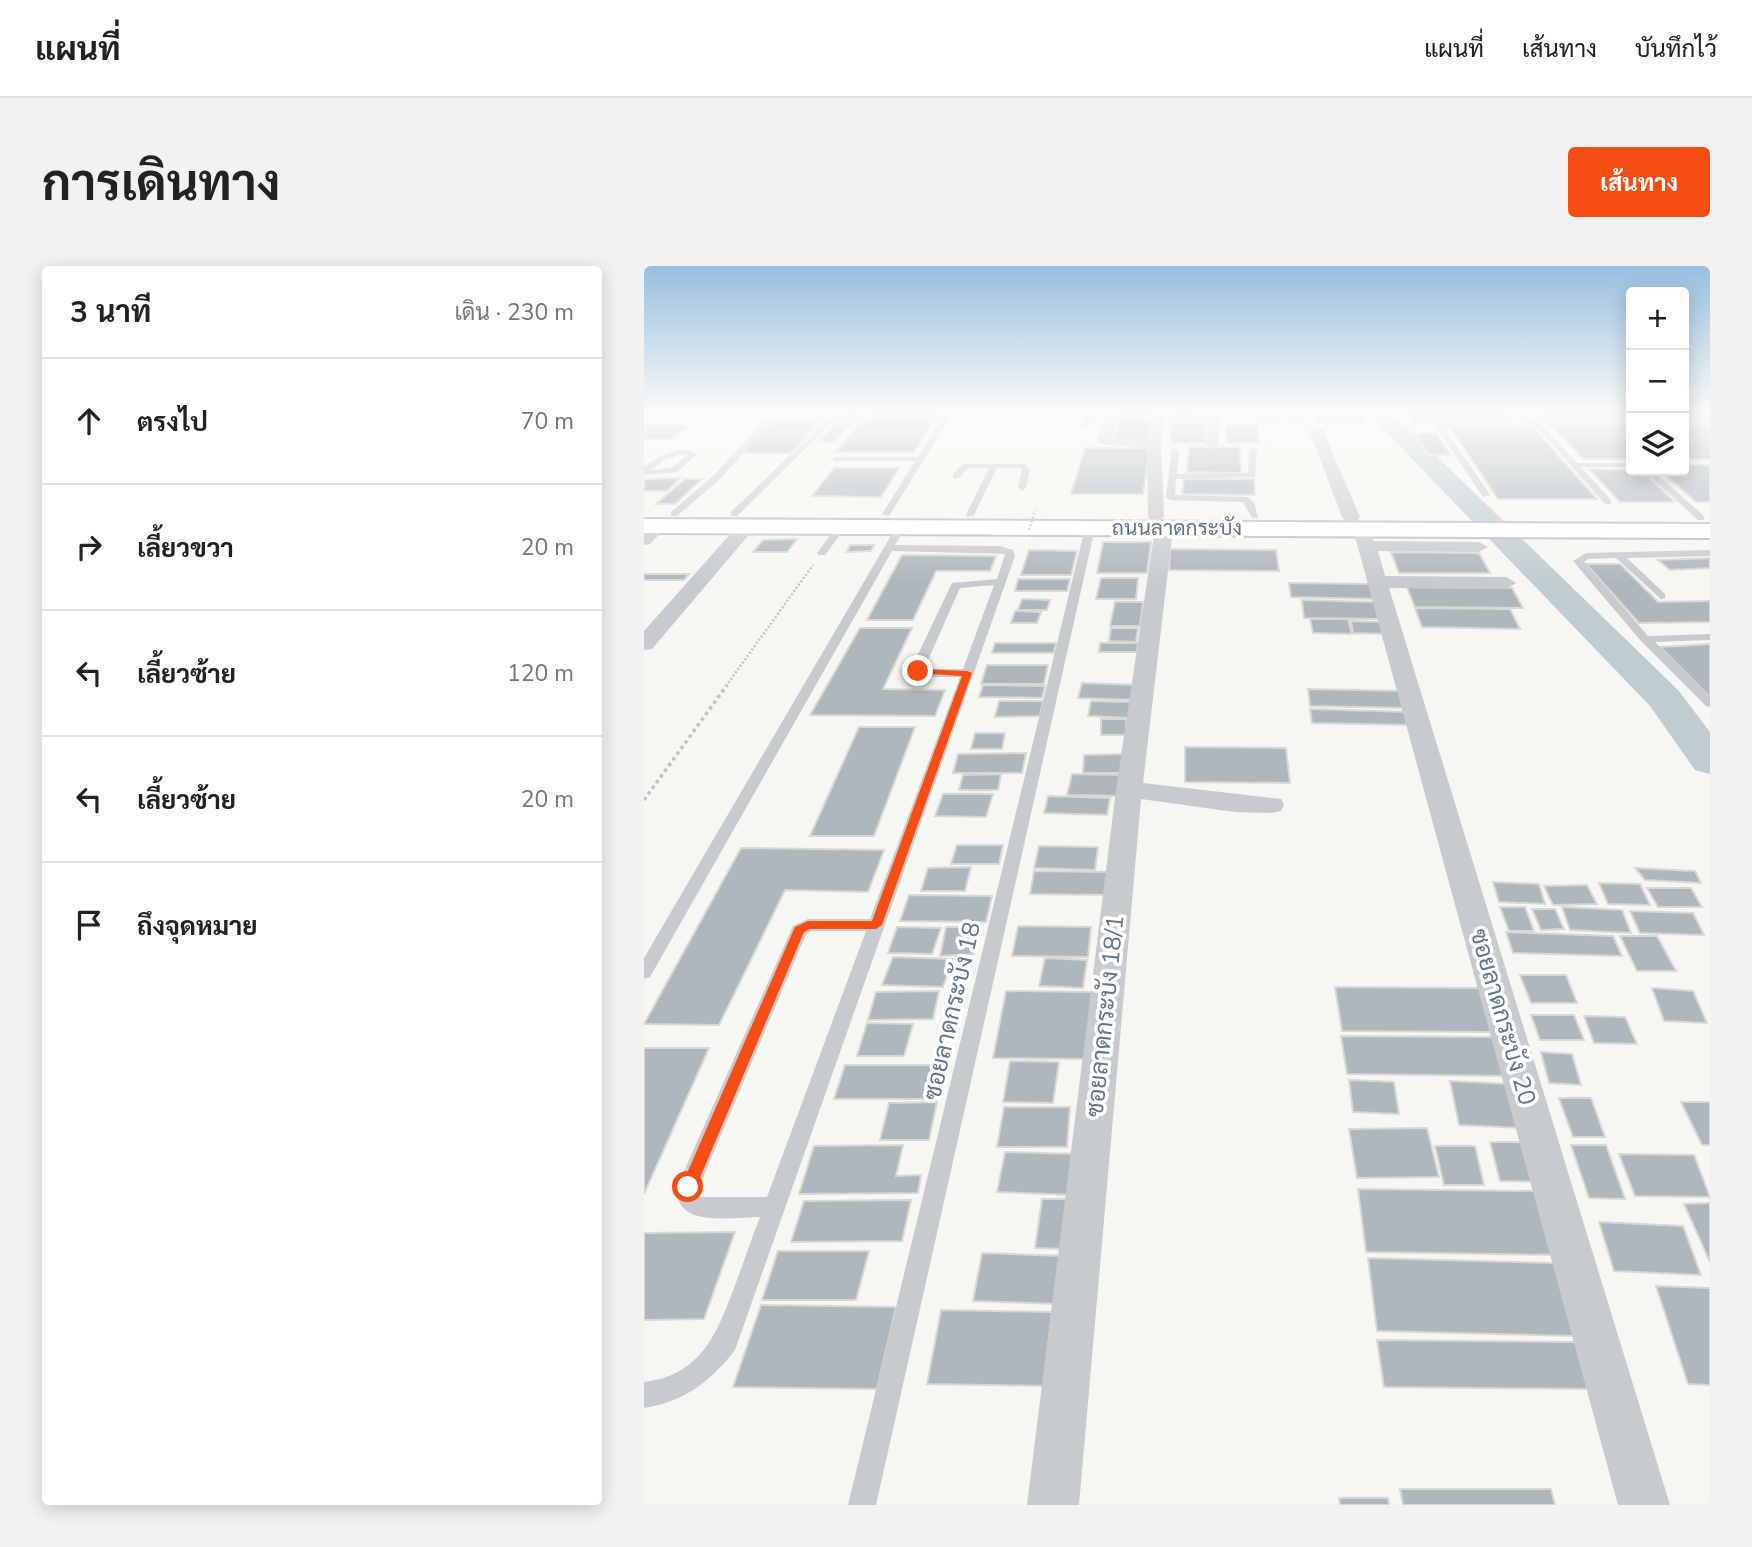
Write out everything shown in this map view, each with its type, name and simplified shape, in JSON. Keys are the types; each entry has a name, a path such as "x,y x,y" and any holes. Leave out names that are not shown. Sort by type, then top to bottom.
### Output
{"main road":[{"name":"ถนนลาดกระบัง","path":"741,520 841,527 970,515 1360,530 1419,523 1707,522"},
{"name":"ถนนลาดกระบัง","path":"653,524 741,520 894,521 1090,528 1255,516 1360,530"}],"street":[{"name":"ซอยลาดกระบัง 18/1","path":"1053,1505 1160,522 1156,469"},
{"name":"ซอยลาดกระบัง 20","path":"1333,469 1360,530 1377,582 1644,1505"},
{"path":"644,644 741,520"},
{"path":"1360,530 1479,547"},
{"path":"1377,582 1506,583"},
{"path":"1129,790 1228,804 1271,806"}],"lane":[{"path":"644,472 675,469"},
{"path":"653,524 725,469"},
{"path":"741,520 787,469"},
{"path":"644,973 889,548 894,521 915,469"},
{"path":"956,476 963,469"},
{"path":"970,515 993,469"},
{"path":"1022,488 1025,469"},
{"path":"1173,469 1170,497 1245,499 1250,502 1255,516"},
{"path":"1172,477 1250,476 1252,469"},
{"path":"1468,469 1486,495"},
{"path":"1578,469 1608,502"},
{"path":"1654,476 1707,522"},
{"path":"822,553 841,527"},
{"name":"ซอยลาดกระบัง 18","path":"862,1505 1090,528"},
{"path":"645,1399 681,1387 707,1367 726,1341 1010,555 1005,551 889,548"},
{"path":"1710,553 1585,556 1578,563 1645,639 1710,703"},
{"path":"1618,555 1661,596"},
{"path":"967,673 923,673 918,671 918,667 956,584 1000,582"},
{"path":"1645,639 1710,637"},
{"path":"775,1207 696,1207 687,1199 688,1187 799,930 808,925 876,925"}],"path":[{"path":"1029,530 1035,510"},
{"path":"644,800 822,553"}],"building":[{"path":"833,469 898,469 881,497 812,496"},
{"path":"1079,469 1147,469 1143,494 1071,494"},
{"path":"1187,469 1241,469 1241,473 1187,472"},
{"path":"1478,469 1570,469 1597,499 1498,499"},
{"path":"1589,469 1626,470 1626,476 1647,476 1675,502 1620,502"},
{"path":"1689,469 1710,469 1710,502 1696,502 1667,476 1689,476"},
{"path":"680,478 667,491 644,491 644,481 647,479"},
{"path":"685,479 702,479 675,504 656,504"},
{"path":"1184,479 1254,479 1255,495 1182,494"},
{"path":"797,539 787,552 753,552 763,540"},
{"path":"1103,542 1151,542 1147,573 1097,573"},
{"path":"850,545 874,545 871,551 847,552"},
{"path":"1170,549 1276,550 1279,571 1169,570"},
{"path":"1029,550 1077,551 1071,575 1021,575"},
{"path":"1391,552 1479,553 1490,573 1399,573"},
{"path":"902,555 996,556 990,571 936,571 913,620 867,620"},
{"path":"1710,558 1710,568 1670,570 1658,560"},
{"path":"1586,564 1620,564 1658,602 1710,601 1710,622 1639,623"},
{"path":"644,574 689,574 684,580 644,580"},
{"path":"1101,578 1138,578 1136,599 1096,599"},
{"path":"1018,579 1070,579 1067,591 1015,591"},
{"path":"1289,583 1374,584 1377,599 1291,597"},
{"path":"1407,587 1512,588 1523,608 1415,607"},
{"path":"1022,599 1050,600 1047,610 1018,610"},
{"path":"1302,600 1376,602 1381,619 1304,618"},
{"path":"1115,602 1143,602 1140,626 1110,626"},
{"path":"1415,608 1510,609 1520,629 1422,627"},
{"path":"1015,611 1041,612 1037,623 1011,623"},
{"path":"1310,619 1348,619 1352,634 1313,633"},
{"path":"1351,621 1381,622 1384,634 1353,633"},
{"path":"860,628 912,628 883,689 945,690 935,716 810,715"},
{"path":"1111,628 1138,628 1136,642 1109,641"},
{"path":"995,643 1056,643 1054,653 992,653"},
{"path":"1100,643 1138,643 1137,652 1099,652"},
{"path":"1710,644 1710,697 1660,647"},
{"path":"987,665 1048,665 1044,684 981,684"},
{"path":"1082,683 1137,685 1134,700 1078,698"},
{"path":"983,685 1045,686 1042,698 979,697"},
{"path":"1308,689 1404,691 1408,708 1310,706"},
{"path":"999,701 1043,701 1040,716 995,717"},
{"path":"1091,701 1133,702 1130,718 1088,716"},
{"path":"1310,709 1409,712 1412,725 1312,723"},
{"path":"1101,719 1126,719 1126,735 1101,735"},
{"path":"859,727 915,727 874,836 810,836"},
{"path":"975,733 1005,733 1002,749 971,749"},
{"path":"1185,747 1286,748 1290,783 1185,782"},
{"path":"1026,753 1022,773 953,773 958,754"},
{"path":"1124,754 1124,773 1083,773 1084,755"},
{"path":"1001,774 998,790 959,790 963,775"},
{"path":"1072,774 1124,775 1121,796 1067,795"},
{"path":"943,794 993,794 986,817 935,816"},
{"path":"1048,796 1110,798 1107,815 1044,813"},
{"path":"957,845 1003,845 999,864 951,864"},
{"path":"1039,846 1098,847 1095,870 1034,868"},
{"path":"741,848 884,850 868,892 785,890 719,1025 644,1024"},
{"path":"971,867 965,891 921,891 928,868"},
{"path":"1635,868 1695,871 1701,883 1645,880"},
{"path":"1034,871 1110,872 1108,895 1030,894"},
{"path":"1493,882 1539,884 1545,904 1499,902"},
{"path":"1599,883 1640,884 1650,905 1608,904"},
{"path":"1587,885 1597,904 1553,905 1544,886"},
{"path":"1647,888 1691,888 1702,907 1658,907"},
{"path":"909,895 992,896 986,922 900,921"},
{"path":"1500,907 1525,907 1534,931 1509,931"},
{"path":"1562,907 1622,910 1631,933 1570,930"},
{"path":"1532,909 1555,909 1564,929 1541,930"},
{"path":"1630,911 1693,913 1704,935 1640,933"},
{"path":"1018,926 1091,927 1088,957 1012,956"},
{"path":"897,927 941,928 932,954 888,953"},
{"path":"946,927 978,927 974,954 940,956"},
{"path":"1506,932 1613,936 1622,956 1513,953"},
{"path":"1620,936 1657,936 1676,971 1637,971"},
{"path":"893,957 952,959 943,987 882,985"},
{"path":"1045,958 1087,960 1083,988 1039,986"},
{"path":"1520,975 1566,975 1577,1003 1531,1003"},
{"path":"1335,987 1481,988 1495,1032 1342,1031"},
{"path":"1652,988 1693,991 1707,1023 1664,1021"},
{"path":"939,991 933,1019 868,1020 876,992"},
{"path":"1006,991 1094,992 1087,1059 993,1058"},
{"path":"1531,1015 1574,1015 1584,1040 1540,1040"},
{"path":"1584,1016 1625,1017 1637,1044 1594,1043"},
{"path":"867,1023 913,1024 904,1056 857,1056"},
{"path":"1341,1036 1495,1037 1507,1076 1347,1074"},
{"path":"644,1048 709,1048 644,1194"},
{"path":"1541,1052 1572,1054 1581,1085 1549,1083"},
{"path":"1010,1061 1059,1062 1053,1103 1003,1102"},
{"path":"845,1065 944,1065 936,1099 834,1099"},
{"path":"1349,1080 1394,1082 1399,1114 1353,1112"},
{"path":"1450,1081 1511,1084 1522,1128 1459,1125"},
{"path":"1559,1098 1591,1098 1605,1137 1573,1137"},
{"path":"937,1102 929,1140 880,1140 889,1103"},
{"path":"1681,1102 1710,1102 1710,1145 1702,1145"},
{"path":"1004,1107 1070,1107 1067,1147 997,1147"},
{"path":"1427,1128 1439,1177 1357,1178 1349,1129"},
{"path":"1490,1142 1533,1142 1545,1182 1500,1181"},
{"path":"903,1145 896,1176 921,1175 918,1193 799,1194 814,1146"},
{"path":"1571,1145 1606,1145 1625,1199 1589,1198"},
{"path":"1435,1146 1475,1146 1484,1185 1444,1185"},
{"path":"1005,1152 1079,1154 1074,1195 997,1192"},
{"path":"1619,1154 1694,1155 1710,1197 1635,1196"},
{"path":"1358,1189 1537,1191 1556,1255 1366,1252"},
{"path":"1042,1199 1073,1199 1067,1249 1035,1248"},
{"path":"911,1200 902,1241 791,1242 804,1201"},
{"path":"1710,1203 1710,1262 1684,1204"},
{"path":"1599,1222 1683,1226 1701,1275 1614,1271"},
{"path":"735,1232 704,1319 644,1320 644,1233"},
{"path":"778,1251 869,1251 856,1300 762,1300"},
{"path":"982,1253 1063,1256 1057,1304 973,1301"},
{"path":"1368,1258 1556,1263 1577,1336 1377,1331"},
{"path":"1656,1286 1710,1288 1710,1385 1688,1384"},
{"path":"761,1305 896,1307 877,1389 733,1387"},
{"path":"941,1310 1052,1312 1044,1386 927,1384"},
{"path":"1377,1340 1576,1342 1590,1389 1384,1387"},
{"path":"1400,1489 1551,1489 1555,1505 1403,1505"},
{"path":"1339,1498 1388,1498 1389,1505 1340,1505"}],"waterway":[{"path":"1435,469 1664,698 1710,761"}],"route":[{"path":"688,1187 799,930 808,925 876,925 967,673 918,671"}]}
